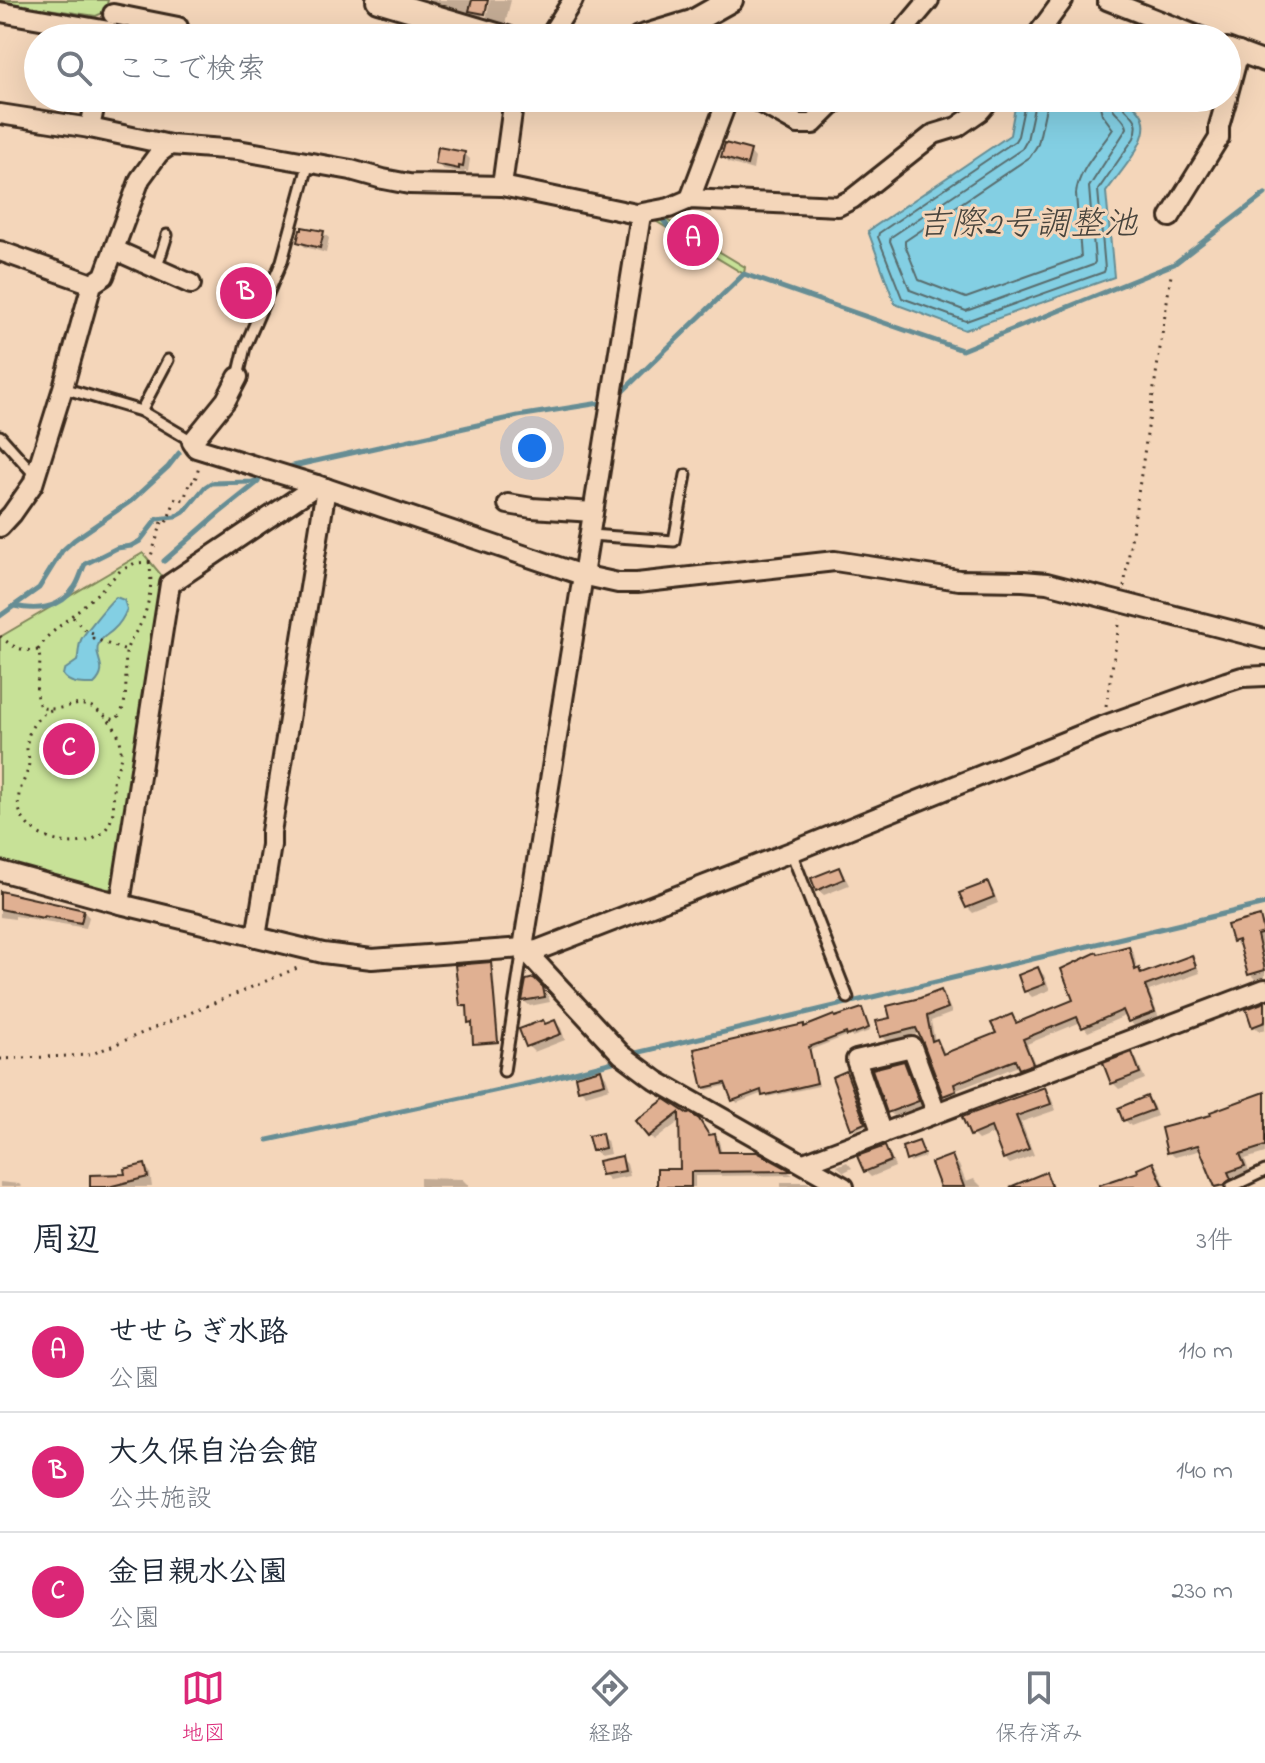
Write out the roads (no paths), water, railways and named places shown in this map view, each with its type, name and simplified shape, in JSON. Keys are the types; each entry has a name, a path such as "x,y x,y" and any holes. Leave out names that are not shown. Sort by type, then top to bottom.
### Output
{"street":[{"path":"378,0 459,24"},
{"path":"558,24 573,0"},
{"path":"704,24 731,0"},
{"path":"910,24 929,0"},
{"path":"1045,24 1063,0"},
{"path":"1110,1 1168,24"},
{"path":"0,12 144,24"},
{"path":"1241,53 1265,62"},
{"path":"90,128 93,112"},
{"path":"502,186 512,112"},
{"path":"690,199 723,112"},
{"path":"777,112 798,124 813,124 825,112"},
{"path":"0,114 170,145 238,150 309,162 409,184 502,186 641,215 690,199 838,206 852,199 934,134 957,127 970,112"},
{"path":"1170,217 1219,138 1223,112"},
{"path":"0,527 33,484 92,284 104,276 140,179 159,153 170,145"},
{"path":"523,948 641,215"},
{"path":"115,250 191,284"},
{"path":"0,251 92,284"},
{"path":"238,377 226,400 192,442 196,448 322,486 582,575 618,583 637,583 835,561 959,580 1047,583 1265,639"},
{"path":"120,904 170,584 322,486"},
{"path":"256,937 322,486"},
{"path":"508,504 593,512"},
{"path":"0,871 120,904 323,953 372,959 523,948 535,951 1103,726 1242,677 1265,676"},
{"path":"523,948 621,1054 657,1081 844,1187"},
{"path":"804,1163 1265,989"},
{"path":"882,1134 856,1060 912,1047 936,1112"}],"lane":[{"path":"238,377 245,347 282,261 309,162"},
{"path":"156,270 167,235"},
{"path":"141,411 168,360"},
{"path":"63,388 141,411 192,442"},
{"path":"0,436 36,476"},
{"path":"590,535 674,541 686,475"},
{"path":"791,852 848,998"},
{"path":"504,1071 523,948"},
{"path":"1231,1187 1265,1171"}],"water":[{"name":"吉際2号調整池","path":"1014,112 1139,112 1143,117 1144,129 1140,142 1106,192 1114,277 965,330 895,304 868,231 1010,135"},
{"path":"116,597 124,600 127,609 118,625 99,643 99,678 94,684 69,681 63,675 64,670 77,661 83,637"}],"waterway":[{"path":"622,392 744,274 962,350 1174,264 1265,194"},
{"path":"663,220 669,228 699,241"},
{"path":"284,468 518,416 600,403"},
{"path":"15,605 39,588 62,551 131,501 179,453"},
{"path":"0,616 14,606 39,608 62,600 76,586 85,564 117,548 140,541 157,519 175,517 184,512 211,483 252,482 268,476"},
{"path":"164,561 258,482"},
{"path":"636,1053 1265,904"},
{"path":"268,1140 540,1081 613,1062"}],"place":[{"name":"せせらぎ水路","path":"693,240"},
{"name":"大久保自治会館","path":"246,293"},
{"name":"金目親水公園","path":"69,749"}]}
